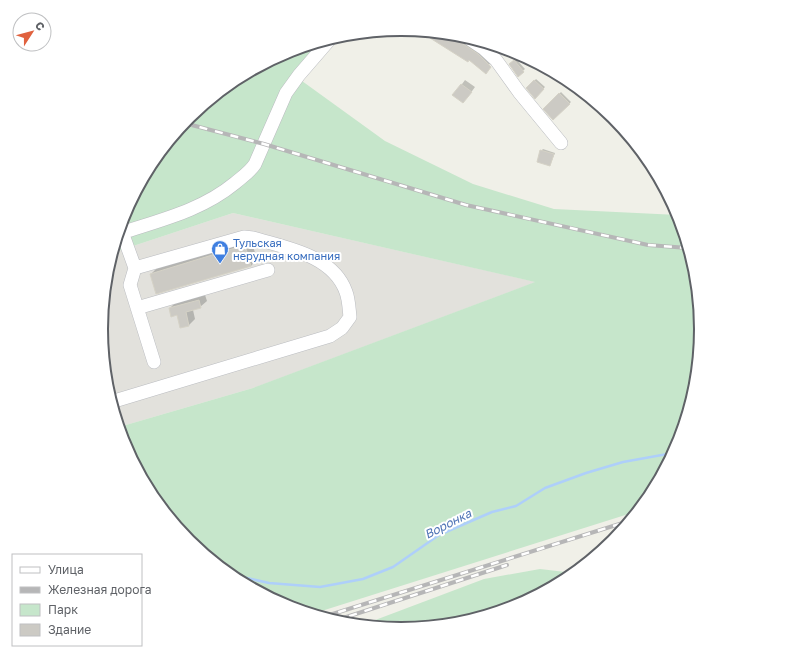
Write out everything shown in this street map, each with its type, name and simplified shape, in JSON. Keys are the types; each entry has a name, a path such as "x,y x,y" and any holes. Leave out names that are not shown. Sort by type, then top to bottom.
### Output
{"street":[{"path":"125,231 198,207 224,192 247,173 255,164 282,99 299,75 324,46"},
{"path":"483,48 496,60 519,92 561,143"},
{"path":"117,400 330,336 342,328 350,317 346,292 338,278 326,265 310,256 253,238 244,237 235,239 135,268"},
{"path":"123,239 135,268 130,285 154,362"},
{"path":"137,308 268,270"}],"shaded area":[{"path":"233,213 536,282 253,388 125,425 114,386 108,329 111,291 119,251"}],"green space":[{"path":"333,44 302,81 385,141 473,184 554,209 671,215 684,253 688,272 693,310 693,348 684,405 672,441 655,476 645,492 627,514 322,611 289,600 271,592 238,573 194,536 157,492 138,459 125,425 253,388 535,282 233,213 119,251 130,217 147,182 157,166 194,122 238,85 271,66 289,58"},
{"path":"540,569 565,572 531,592 513,600 477,612 420,621 401,622 375,620 484,579"}],"building":[{"path":"430,38 461,43 478,54 491,67 486,74 469,60 468,62"},
{"path":"514,60 524,72 518,77 509,64"},
{"path":"534,80 544,89 535,99 526,88"},
{"path":"461,84 472,92 463,103 452,95"},
{"path":"559,93 570,104 553,120 543,109"},
{"path":"540,150 554,154 550,166 537,162"},
{"path":"245,245 251,266 156,294 150,274"},
{"path":"199,300 201,308 186,312 189,326 180,328 177,315 171,317 169,308"}],"waterway":[{"name":"Воронка","path":"246,578 269,583 320,587 363,579 393,567 439,535 492,512 516,506 545,488 586,473 623,462 666,454"}],"railway":[{"path":"191,125 264,144 466,205 648,245 682,248"},
{"path":"333,614 619,524"},
{"path":"348,617 507,565"}],"place":[{"name":"Тульская нерудная компания","path":"220,264"}]}
